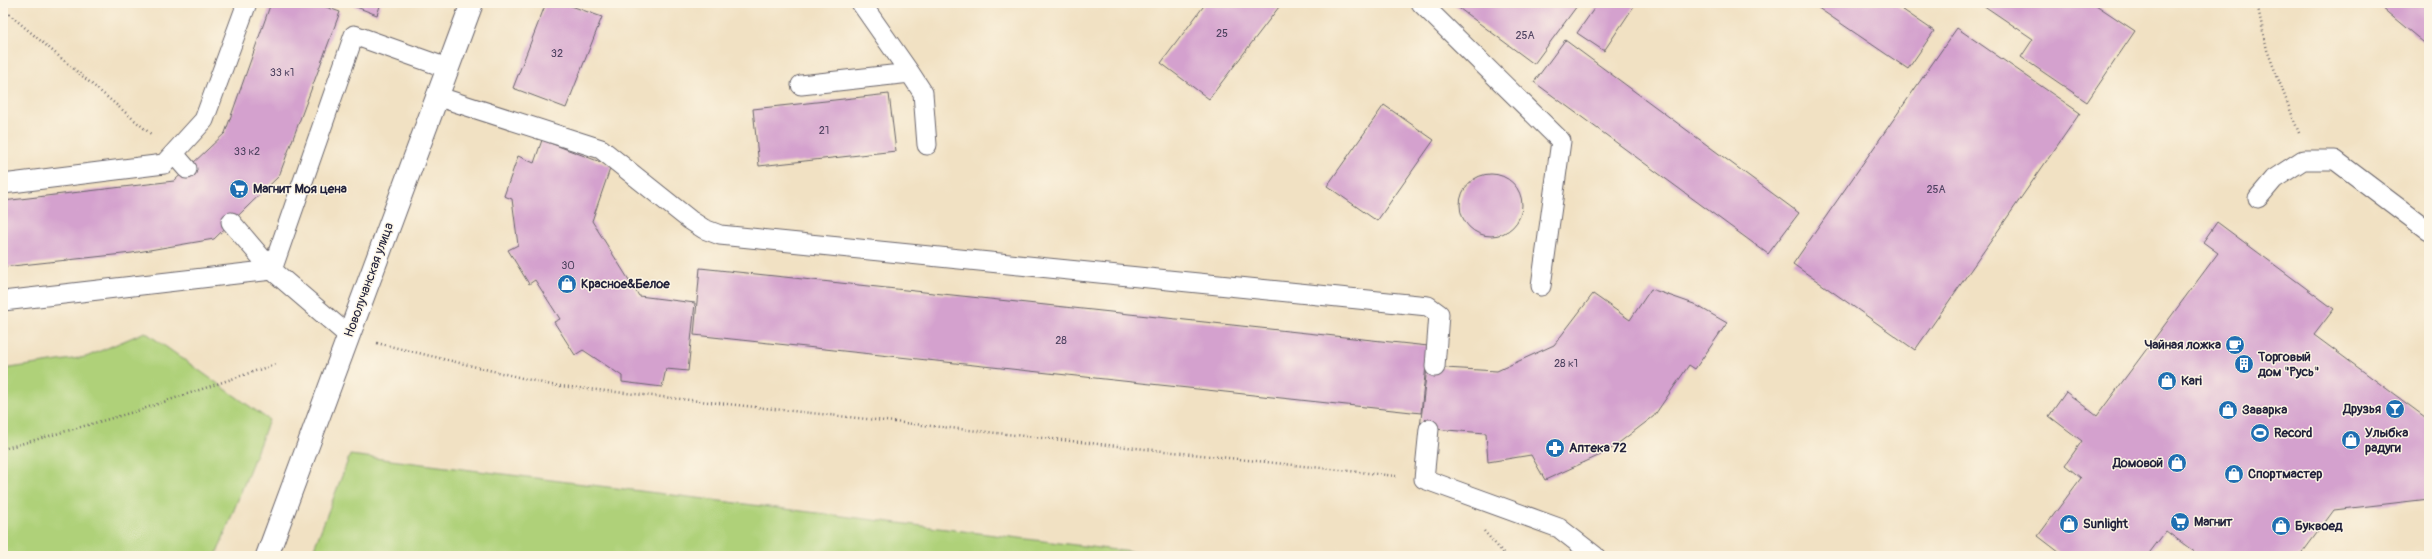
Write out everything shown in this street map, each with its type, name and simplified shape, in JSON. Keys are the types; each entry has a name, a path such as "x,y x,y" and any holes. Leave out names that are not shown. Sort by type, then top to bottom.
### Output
{"street":[{"name":"Новолучанская улица","path":"267,556 436,96 472,3"}],"lane":[{"path":"3,184 164,164 204,120 247,3"},
{"path":"861,3 923,93 927,145"},
{"path":"1421,3 1561,141 1540,286"},
{"path":"272,270 354,35 447,68"},
{"path":"801,85 910,73"},
{"path":"436,96 601,149 690,220 704,229 720,234 1428,306 1439,314 1435,367"},
{"path":"174,154 187,169"},
{"path":"2258,198 2274,179 2303,160 2335,160 2429,232"},
{"path":"232,222 272,270 349,336"},
{"path":"3,301 272,270"},
{"path":"1429,429 1424,479 1559,528 1595,556"}],"path":[{"path":"2257,3 2267,50 2300,137"},
{"path":"3,9 174,154"},
{"path":"349,336 551,385 1424,479"},
{"path":"3,449 137,411 276,364"}],"green space":[{"path":"145,332 269,420 216,556 3,556 3,369 86,357"},
{"path":"350,455 1164,556 311,556"}],"building":[{"path":"271,3 315,3 340,12 279,176 214,239 132,253 3,267 3,201 174,181 225,133"},
{"path":"346,3 381,3 377,15"},
{"path":"546,3 563,3 602,17 566,108 513,88"},
{"path":"1206,3 1282,3 1209,99 1161,63"},
{"path":"1452,3 1572,3 1577,6 1534,64"},
{"path":"1598,3 1636,3 1604,51 1577,33"},
{"path":"1811,3 1893,3 1934,31 1908,69"},
{"path":"1980,3 2093,3 2135,31 2087,102 2021,57 2033,39"},
{"path":"2376,3 2429,3 2429,47"},
{"path":"1957,28 2080,113 1915,350 1793,264"},
{"path":"1565,40 1799,213 1768,254 1534,82"},
{"path":"889,94 896,151 759,166 753,109"},
{"path":"1384,105 1434,140 1377,221 1327,186"},
{"path":"542,140 611,166 592,221 639,296 695,303 688,371 666,369 662,387 622,382 622,376 583,350 575,355 554,322 560,319 535,280 529,284 508,250 518,245 512,199 504,196 518,156 534,163"},
{"path":"1491,174 1503,176 1513,183 1520,193 1522,205 1520,217 1513,227 1503,234 1491,236 1479,234 1469,227 1462,217 1460,205 1462,193 1469,183 1479,176"},
{"name":"Торговый дом \"Русь\"","path":"2217,222 2334,309 2314,335 2429,420 2429,499 2334,510 2300,556 2200,556 2166,531 2147,556 2064,556 2038,536 2081,478 2065,465 2082,441 2049,416 2066,392 2097,416 2218,253 2203,242"},
{"path":"700,268 1428,346 1421,413 694,335"},
{"path":"1651,289 1694,304 1727,323 1695,369 1689,365 1654,416 1607,452 1545,480 1531,455 1488,462 1486,433 1420,428 1427,367 1497,371 1554,345 1593,294 1630,320"}],"place":[{"name":"Магнит Моя цена","path":"239,189"},
{"name":"Красное&Белое","path":"567,284"},
{"name":"Чайная ложка","path":"2235,345"},
{"name":"Торговый дом \"Русь\"","path":"2244,364"},
{"name":"Kari","path":"2167,381"},
{"name":"Друзья","path":"2395,409"},
{"name":"Заварка","path":"2228,410"},
{"name":"Record","path":"2260,433"},
{"name":"Улыбка радуги","path":"2351,440"},
{"name":"Аптека 72","path":"1555,448"},
{"name":"Домовой","path":"2177,463"},
{"name":"Спортмастер","path":"2234,474"},
{"name":"Магнит","path":"2180,522"},
{"name":"Sunlight","path":"2069,524"},
{"name":"Буквоед","path":"2281,526"}]}
